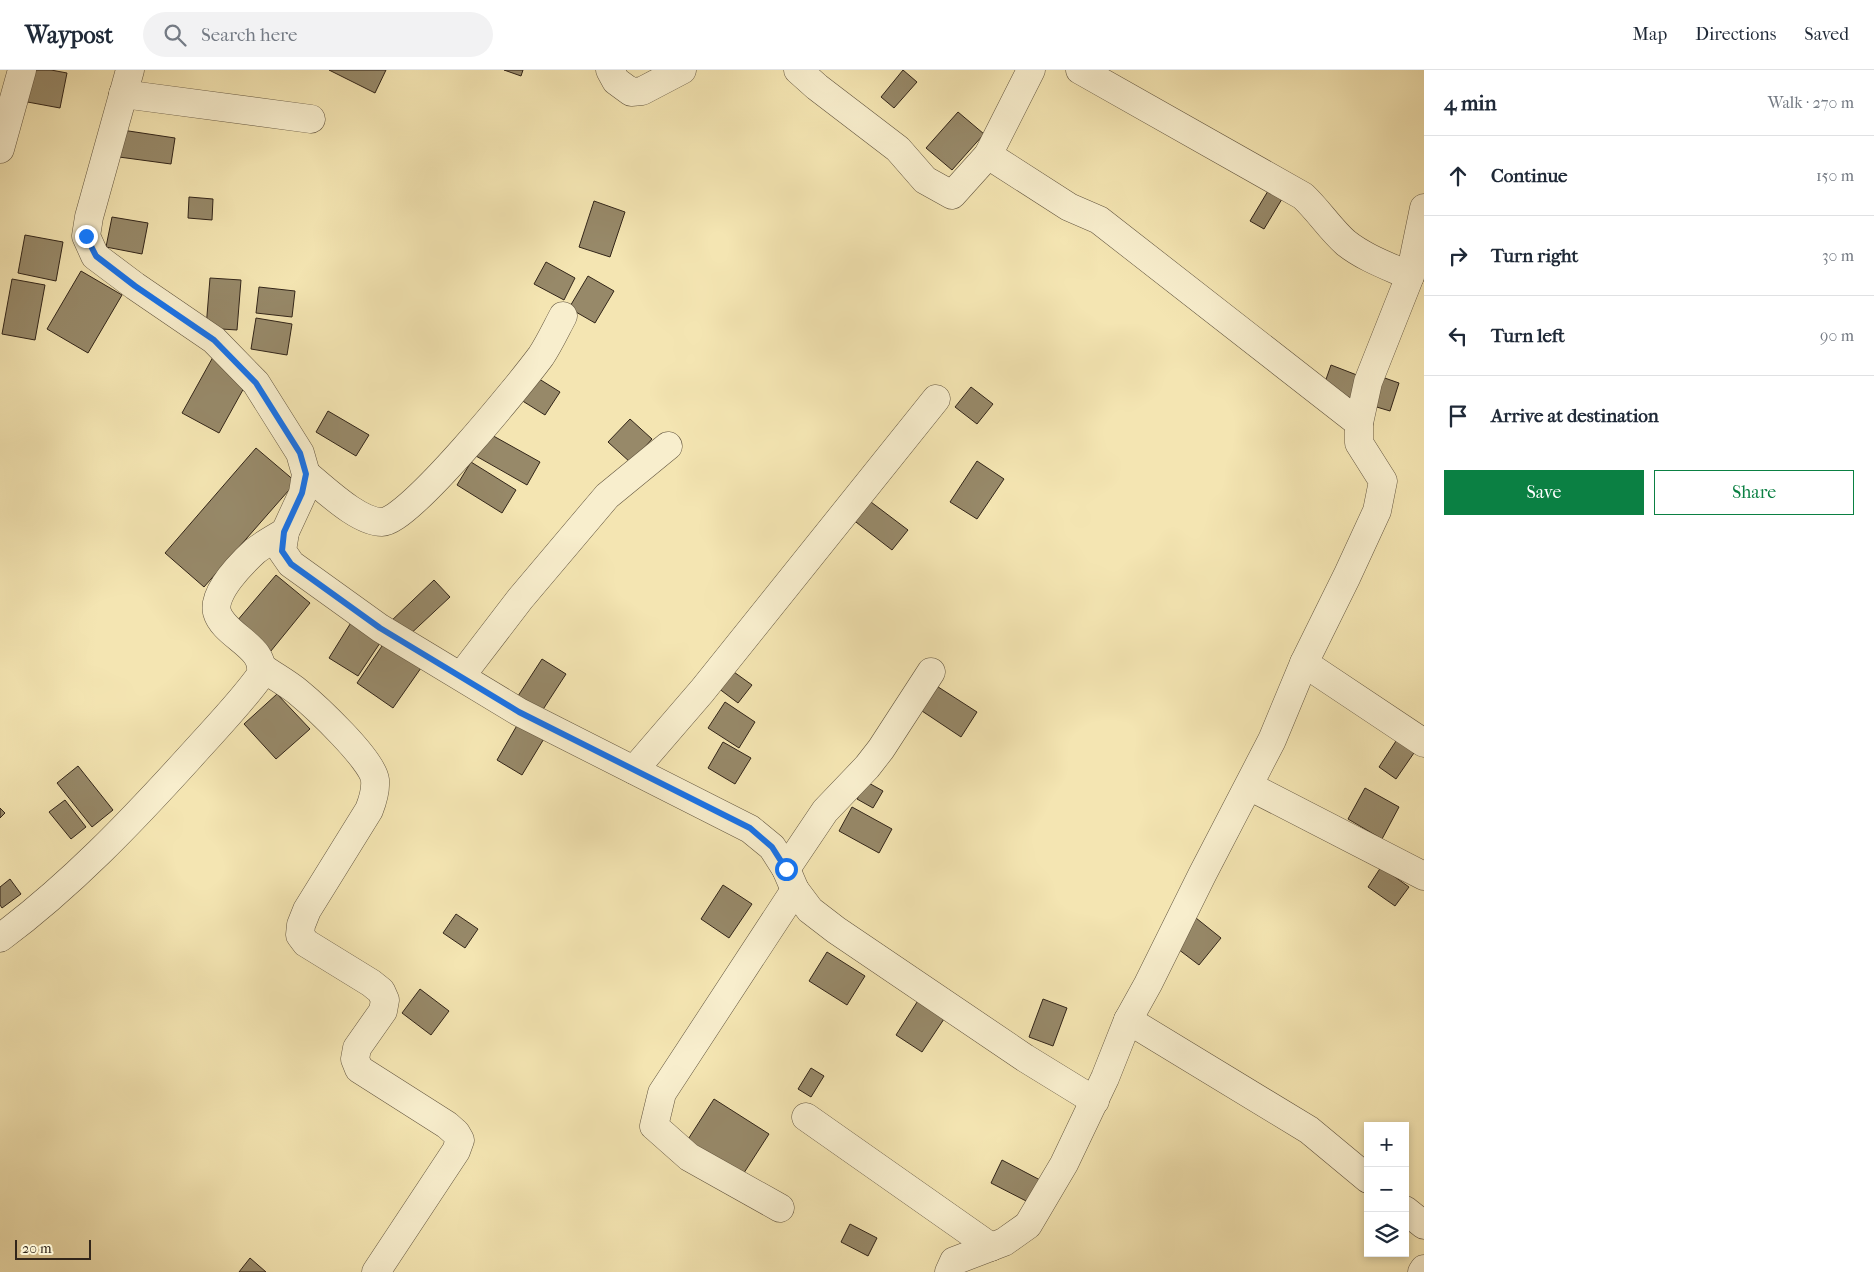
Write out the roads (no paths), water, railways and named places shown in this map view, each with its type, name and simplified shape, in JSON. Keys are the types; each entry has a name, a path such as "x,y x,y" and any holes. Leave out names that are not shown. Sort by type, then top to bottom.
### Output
{"street":[{"path":"0,149 22,70"},
{"path":"610,70 616,81 631,92 642,91 682,70"},
{"path":"798,70 816,87 898,149 925,180 952,195 988,155 1031,70"},
{"path":"1080,70 1304,196 1332,230 1347,244 1361,253 1410,276"},
{"path":"311,119 127,82 89,217 86,236 96,256 135,286 214,340 256,383 300,453 306,474 302,493 284,532 282,551 291,564 380,628 519,712 750,828 772,847 810,910 836,930 1025,1058 1095,1101"},
{"path":"988,155 1069,207 1099,220 1359,422"},
{"path":"949,1272 954,1262 1004,1242 1028,1225 1064,1164 1095,1101 1128,1020 1250,786 1286,709 1304,663 1377,511 1383,481 1360,443 1359,422 1368,382 1410,276 1424,208"},
{"path":"306,474 352,510 368,519 384,523 395,517 429,488 520,382 542,354 563,316"},
{"path":"634,770 702,691 936,399"},
{"path":"461,676 520,599 607,496 668,446"},
{"path":"284,532 256,551 226,583 218,599 217,611 222,622 256,653 263,668 298,692 362,754 370,765 375,779 375,795 369,810 307,910 301,925 300,935 306,943 371,983 381,991 385,1000 383,1011 357,1048 355,1059 359,1069 447,1125 456,1133 460,1140 456,1151 376,1272"},
{"path":"1304,663 1424,743"},
{"path":"0,938 33,913 96,857 252,688 263,668"},
{"path":"780,1208 689,1157 654,1126 662,1093 791,880 825,811 867,767 931,672"},
{"path":"1250,786 1424,876"},
{"path":"1128,1020 1309,1130 1364,1176"},
{"path":"806,1117 991,1247"},
{"path":"1408,1212 1424,1225"}]}
